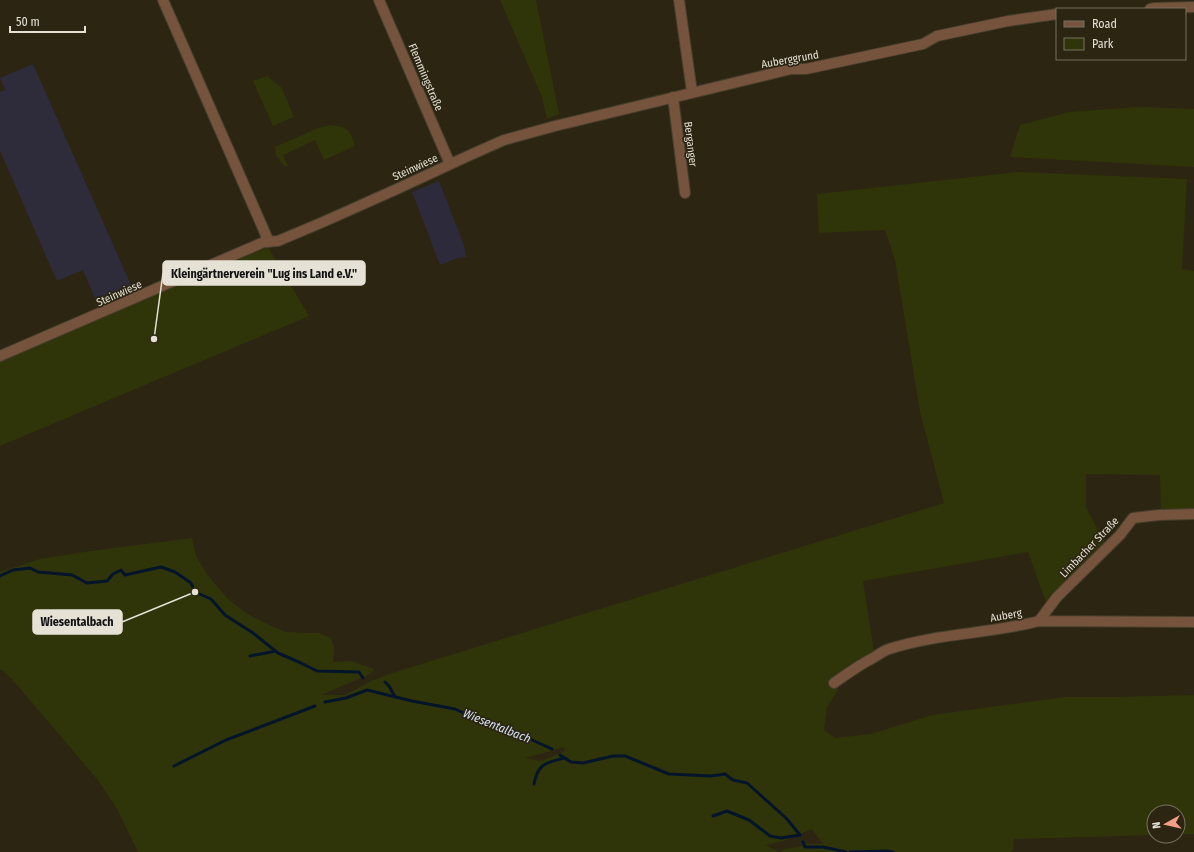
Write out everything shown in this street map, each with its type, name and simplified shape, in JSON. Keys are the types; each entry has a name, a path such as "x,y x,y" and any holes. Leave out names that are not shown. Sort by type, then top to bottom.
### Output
{"street":[{"path":"163,0 269,242"},
{"name":"Flemmingstraße","path":"379,0 450,164"},
{"path":"679,0 692,92"},
{"path":"1155,8 1194,7"},
{"name":"Auberggrund","path":"504,140 554,126 792,69 806,69 923,44 937,36 1056,14"},
{"name":"Berganger","path":"673,97 685,193"},
{"name":"Steinwiese","path":"0,356 264,242 278,241 323,222 504,140"},
{"name":"Limbacher Straße","path":"1039,621 1057,597 1120,535 1133,518 1159,515 1194,514"},
{"name":"Auberg","path":"834,683 856,667 888,650 958,634 1018,626 1039,621 1194,622"}],"shaded area":[{"path":"33,64 135,294 100,310 83,270 57,281 0,151 0,92 5,90 0,78"},
{"path":"439,181 464,245 466,257 458,258 440,265 412,192"}],"green space":[{"path":"500,0 536,0 559,114 547,119 542,97"},
{"path":"267,76 282,88 294,117 273,126 253,81"},
{"path":"1139,107 1194,109 1194,167 1010,157 1020,125 1069,112"},
{"path":"330,125 345,128 350,132 355,146 324,160 315,140 283,155 288,166 284,166 276,155 275,147 318,128"},
{"path":"1018,172 1187,179 1182,269 1194,271 1194,513 1161,512 1160,475 1086,474 1086,507 1106,545 1047,605 1028,552 863,581 874,652 837,678 838,690 827,707 824,730 835,738 871,734 932,715 1065,697 1194,695 1194,834 1186,834 1186,804 1146,804 1146,835 1014,839 1013,850 1011,852 780,852 784,849 806,844 823,844 812,829 783,841 766,845 779,852 138,852 117,809 97,779 11,678 0,669 0,572 40,559 192,538 196,556 209,577 228,599 246,613 286,632 319,633 331,638 334,648 333,662 351,661 374,669 370,674 321,695 345,695 371,681 392,673 944,503 920,412 895,260 885,230 819,233 817,194","holes":["563,747 565,751 541,761 525,758"]},
{"path":"268,247 309,316 0,446 0,361"}],"waterway":[{"name":"Wiesentalbach","path":"0,576 13,570 30,568 38,572 72,575 87,583 107,581 113,574 121,570 125,575 161,567 175,572 191,583 195,592 211,599 225,615 253,633 278,653 317,671 359,672 363,678"},
{"path":"250,656 276,651"},
{"path":"385,682 395,697"},
{"name":"Wiesentalbach","path":"325,702 346,698 367,690 412,701 455,709 489,725 530,739 552,749"},
{"path":"174,766 226,740 315,706"},
{"name":"Wiesentalbach","path":"560,755 571,762 583,763 613,756 625,756 669,774 711,776 725,774 733,780 747,783 786,818 800,835"},
{"path":"534,784 538,772 544,765 564,758"},
{"path":"713,816 727,811 749,820 770,836 781,838 800,835"},
{"name":"Wiesentalbach","path":"803,842 805,847 823,847 846,852"},
{"name":"Wiesentalbach","path":"850,852 893,852"}],"place":[{"name":"Kleingärtnerverein \"Lug ins Land e.V.\"","path":"154,339"},
{"name":"Wiesentalbach","path":"195,592"}]}
